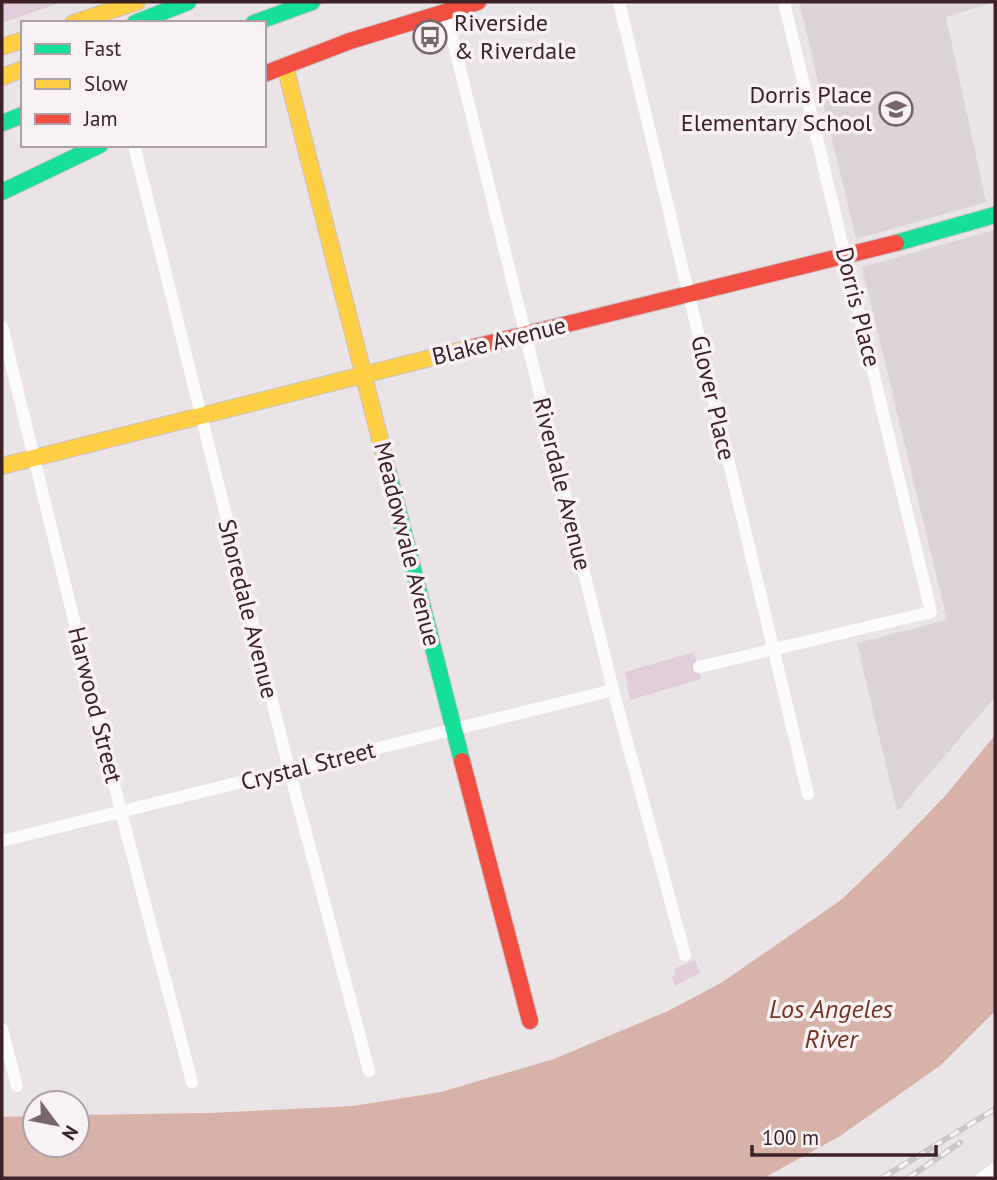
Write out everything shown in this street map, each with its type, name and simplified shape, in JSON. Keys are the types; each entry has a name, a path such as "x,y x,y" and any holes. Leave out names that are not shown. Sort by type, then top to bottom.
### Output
{"main road":[{"path":"79,21 137,2"},
{"path":"140,21 188,2"},
{"path":"260,21 312,2"},
{"path":"266,73 350,41 478,2"},
{"path":"2,47 21,41"},
{"name":"Meadowvale Avenue","path":"285,66 453,730 530,1021"},
{"path":"2,77 21,70"},
{"path":"2,123 21,116"},
{"path":"2,192 96,147"},
{"name":"Blake Avenue","path":"2,466 846,256 995,215"}],"street":[{"name":"Glover Place","path":"619,2 808,794"},
{"name":"Dorris Place","path":"773,650 931,612 784,2"},
{"name":"Riverdale Avenue","path":"446,12 613,690 685,955"},
{"name":"Shoredale Avenue","path":"134,147 289,771 369,1072"},
{"name":"Harwood Street","path":"2,327 121,812 191,1082"},
{"path":"699,667 773,650"},
{"name":"Crystal Street","path":"2,841 613,690"},
{"path":"2,1029 17,1086"},
{"path":"982,1178 995,1169"}],"shaded area":[{"path":"2,2 62,2 2,23"},
{"name":"Dorris Place Elementary School","path":"799,2 995,2 946,17 986,202 856,239"},
{"path":"995,230 995,697 897,812 857,643 947,620 862,267"},
{"path":"694,652 701,679 630,700 625,672"},
{"path":"695,960 700,973 675,986 672,976 675,975 674,969"}],"water":[{"name":"Los Angeles River","path":"995,735 995,1011 941,1065 840,1136 764,1178 2,1178 2,1117 21,1116 21,1159 91,1159 91,1115 209,1113 353,1106 441,1092 554,1059 668,1011 721,983 841,900 946,795"}],"railway":[{"path":"882,1178 995,1109"},
{"path":"908,1178 960,1143"}],"traffic: fast":[{"path":"140,21 188,2"},
{"path":"260,21 312,2"},
{"path":"2,123 21,116"},
{"path":"2,192 96,147"},
{"path":"896,243 995,215"},
{"path":"385,459 462,761"}],"traffic: slow":[{"path":"79,21 137,2"},
{"path":"2,47 21,41"},
{"path":"285,66 385,459"},
{"path":"2,77 21,70"},
{"path":"2,466 474,347"}],"traffic: jam":[{"path":"266,73 350,41 478,2"},
{"path":"474,347 896,243"},
{"path":"462,761 530,1021"}],"place":[{"name":"Riverside & Riverdale","path":"430,37"},
{"name":"Dorris Place Elementary School","path":"896,109"}]}
